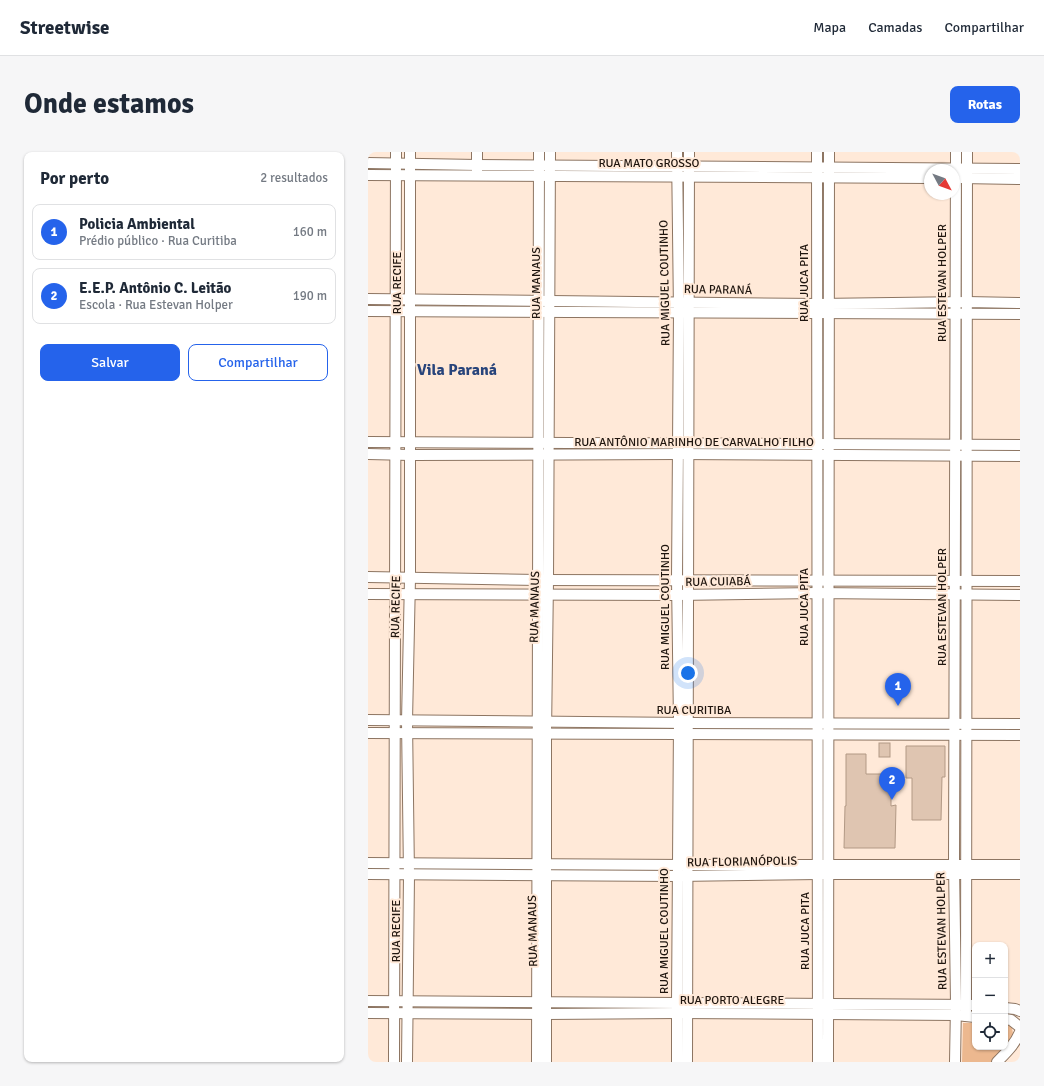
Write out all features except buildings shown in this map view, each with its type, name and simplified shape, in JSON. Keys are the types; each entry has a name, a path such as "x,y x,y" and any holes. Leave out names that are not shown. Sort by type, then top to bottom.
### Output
{"street":[{"name":"RUA RECIFE","path":"394,1062 396,152"},
{"name":"RUA RECIFE","path":"407,1062 409,960 407,721 410,594 410,152"},
{"path":"477,152 477,170"},
{"name":"RUA MANAUS","path":"537,1062 542,1003 541,864 544,312 544,176 539,165 539,152"},
{"name":"RUA MANAUS","path":"544,176 550,165 550,152"},
{"name":"RUA MIGUEL COUTINHO","path":"677,152 676,176 684,308 688,444 683,454 677,580 683,723"},
{"name":"RUA MIGUEL COUTINHO","path":"677,1062 682,1008 683,723 688,595 683,454 678,443 689,152"},
{"name":"RUA JUCA PITA","path":"816,152 818,309 818,734 823,869 823,1009 828,1062"},
{"name":"RUA JUCA PITA","path":"823,869 829,724 829,152"},
{"name":"RUA ESTEVAN HOLPER","path":"955,164 956,152"},
{"name":"RUA ESTEVAN HOLPER","path":"965,1005 967,152"},
{"name":"RUA MATO GROSSO","path":"368,163 410,163 544,176 689,177 816,172 924,174"},
{"name":"RUA MATO GROSSO","path":"368,175 410,175 539,165 689,166 816,172"},
{"name":"RUA MATO GROSSO","path":"960,174 1020,169"},
{"name":"RUA MATO GROSSO","path":"829,172 924,178"},
{"name":"RUA MATO GROSSO","path":"967,173 1020,179"},
{"name":"RUA ESTEVAN HOLPER","path":"955,200 954,870 966,1016 955,1062"},
{"name":"RUA PARANÁ","path":"368,299 544,301 684,308"},
{"name":"RUA PARANÁ","path":"828,309 955,302 1020,303"},
{"name":"RUA PARANÁ","path":"368,311 544,312 684,308 828,309 955,314 1020,314"},
{"name":"RUA ANTÔNIO MARINHO DE CARVALHO FILHO","path":"368,442 1020,445"},
{"name":"RUA ANTÔNIO MARINHO DE CARVALHO FILHO","path":"368,454 1020,456"},
{"name":"RUA CUIABÁ","path":"368,577 543,580 1020,581"},
{"name":"RUA CUIABÁ","path":"368,594 688,595 817,593 1020,595"},
{"name":"RUA CURITIBA","path":"368,720 818,724 1020,724"},
{"name":"RUA CURITIBA","path":"368,733 1020,735"},
{"name":"RUA FLORIANÓPOLIS","path":"368,863 541,864 682,870"},
{"name":"RUA FLORIANÓPOLIS","path":"965,870 1020,865"},
{"name":"RUA FLORIANÓPOLIS","path":"368,874 541,875 682,870 823,869 965,870 1020,874"},
{"path":"394,960 409,960"},
{"name":"RUA PORTO ALEGRE","path":"368,1001 542,1003 682,1008 823,1009 965,1005"},
{"name":"RUA MIGUEL COUTINHO","path":"682,1008 687,1062"},
{"name":"RUA PORTO ALEGRE","path":"368,1013 541,1014 682,1008"},
{"path":"1008,1008 1020,1011"},
{"name":"RUA JUCA PITA","path":"818,1062 823,1009"},
{"name":"RUA PORTO ALEGRE","path":"823,1009 966,1016"},
{"name":"RUA MANAUS","path":"541,1014 546,1062"},
{"path":"1008,1020 1020,1027"},
{"path":"998,1062 1011,1049 1020,1032"}],"shaded area":[{"path":"1008,1022 1011,1022 1014,1040 1008,1046"},
{"path":"963,1023 972,1023 972,1050 1004,1050 992,1062 962,1062"}],"place":[{"name":"Policia Ambiental","path":"898,706"},
{"name":"E.E.P. Antônio C. Leitão","path":"892,800"}],"district":[{"name":"Vila Paraná","path":"457,370"}]}
